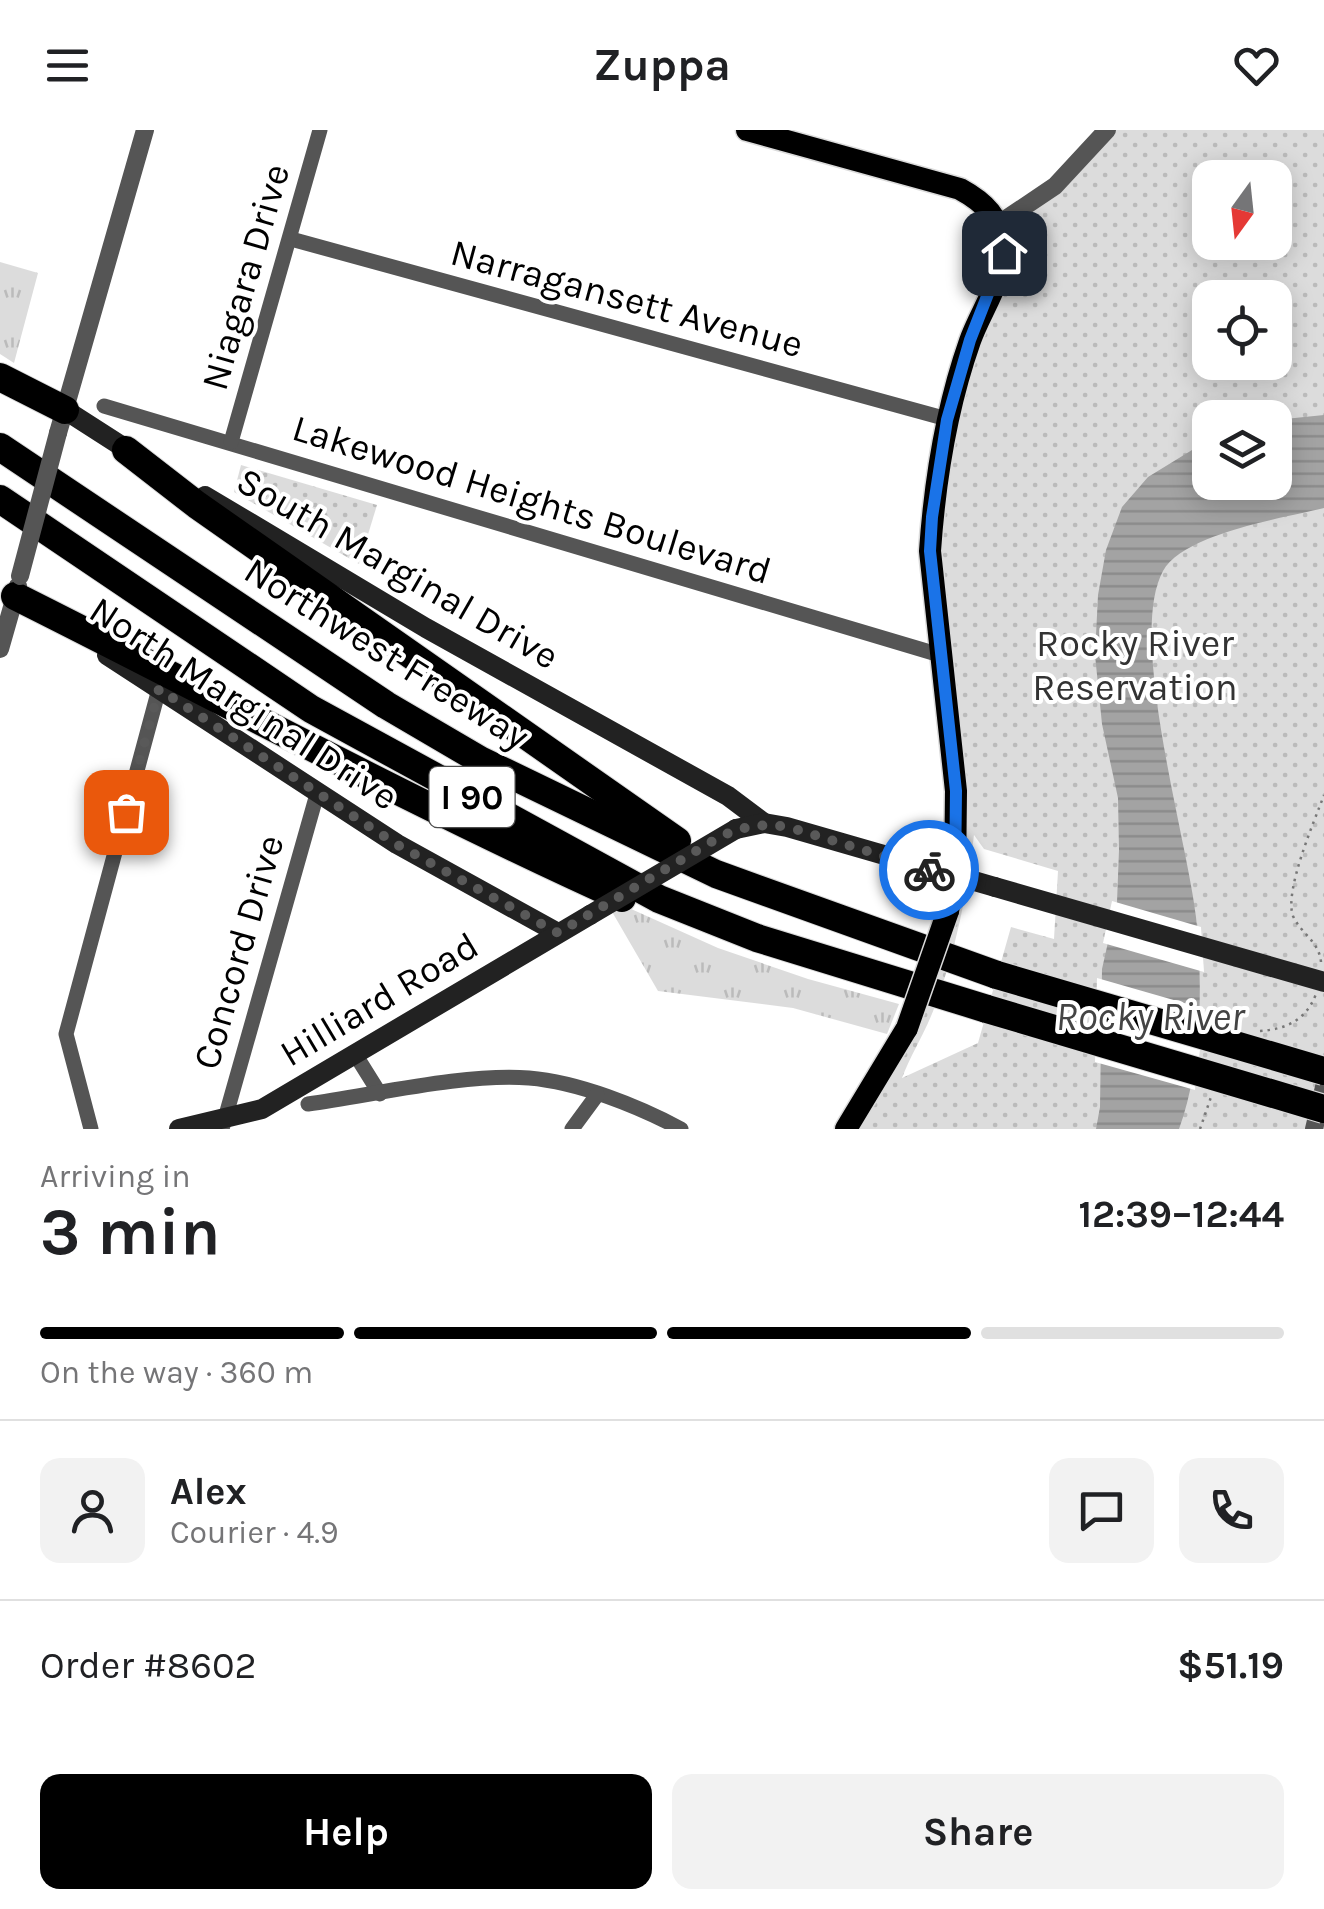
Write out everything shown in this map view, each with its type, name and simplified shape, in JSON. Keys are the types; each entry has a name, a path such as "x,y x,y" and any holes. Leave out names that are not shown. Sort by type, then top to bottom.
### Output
{"highway":[{"path":"0,377 62,422"},
{"name":"Northwest Freeway","path":"0,447 402,714 480,760 716,874 997,975 1324,1071"},
{"path":"126,450 213,516 669,834 716,874"},
{"name":"Northwest Freeway","path":"0,498 310,710 659,899 757,938 1324,1109"},
{"path":"12,586 479,833 654,912 742,946 825,970 958,1000"}],"main road":[{"path":"747,130 960,189 982,201 998,225 1004,253 970,340 947,420 938,464 930,551 956,791 955,878 948,911 907,1028 846,1129"},
{"name":"South Marginal Drive","path":"0,367 62,422 126,450 426,628 728,796 764,823"},
{"name":"North Marginal Drive","path":"12,586 316,794 396,844 558,933"},
{"name":"Hilliard Road","path":"179,1129 223,1124 262,1109 736,829 764,823 1324,982"}],"street":[{"path":"0,648 12,586 144,130"},
{"name":"Niagara Drive","path":"232,442 320,130"},
{"path":"998,225 1055,186 1107,130"},
{"name":"Narragansett Avenue","path":"290,239 947,420"},
{"name":"Lakewood Heights Boulevard","path":"104,406 940,655"},
{"path":"91,1129 66,1034 159,689"},
{"name":"Concord Drive","path":"223,1124 316,794"},
{"path":"355,1054 380,1094"},
{"path":"308,1104 480,1080 530,1078 598,1095 680,1129"},
{"path":"1314,1129 1324,1086"},
{"path":"572,1129 598,1095"}],"green space":[{"name":"Rocky River Reservation","path":"1098,130 1324,130 1324,1129 844,1129 895,1052 956,850 926,550 967,361 1037,198","holes":["974,835 984,849 1058,871 1054,939 1011,927 978,1043 902,1078 949,964"]},
{"path":"0,262 38,273 14,363 0,354"},
{"path":"241,465 377,505 359,564 234,492"},
{"path":"620,904 718,948 808,979 899,1004 887,1034 793,1008 658,991 611,910"}],"water":[{"name":"Rocky River","path":"1324,415 1324,508 1236,529 1191,547 1163,571 1154,602 1155,689 1196,917 1200,997 1196,1052 1179,1129 1096,1129 1100,1107 1102,969 1117,902 1119,850 1118,798 1102,724 1095,655 1098,595 1106,550 1122,507 1148,477 1192,450 1192,500 1292,500 1292,418"}],"pier":[{"path":"1112,901 1201,927 1204,972 1103,943"},
{"path":"1097,978 1205,1009 1195,1090 1095,1062"}],"way so far":[{"path":"126,812 159,689 396,844 558,933 718,838 764,823 929,870"}],"route":[{"path":"929,870 955,878 956,791 930,551 938,464 970,340 1004,253"}]}
